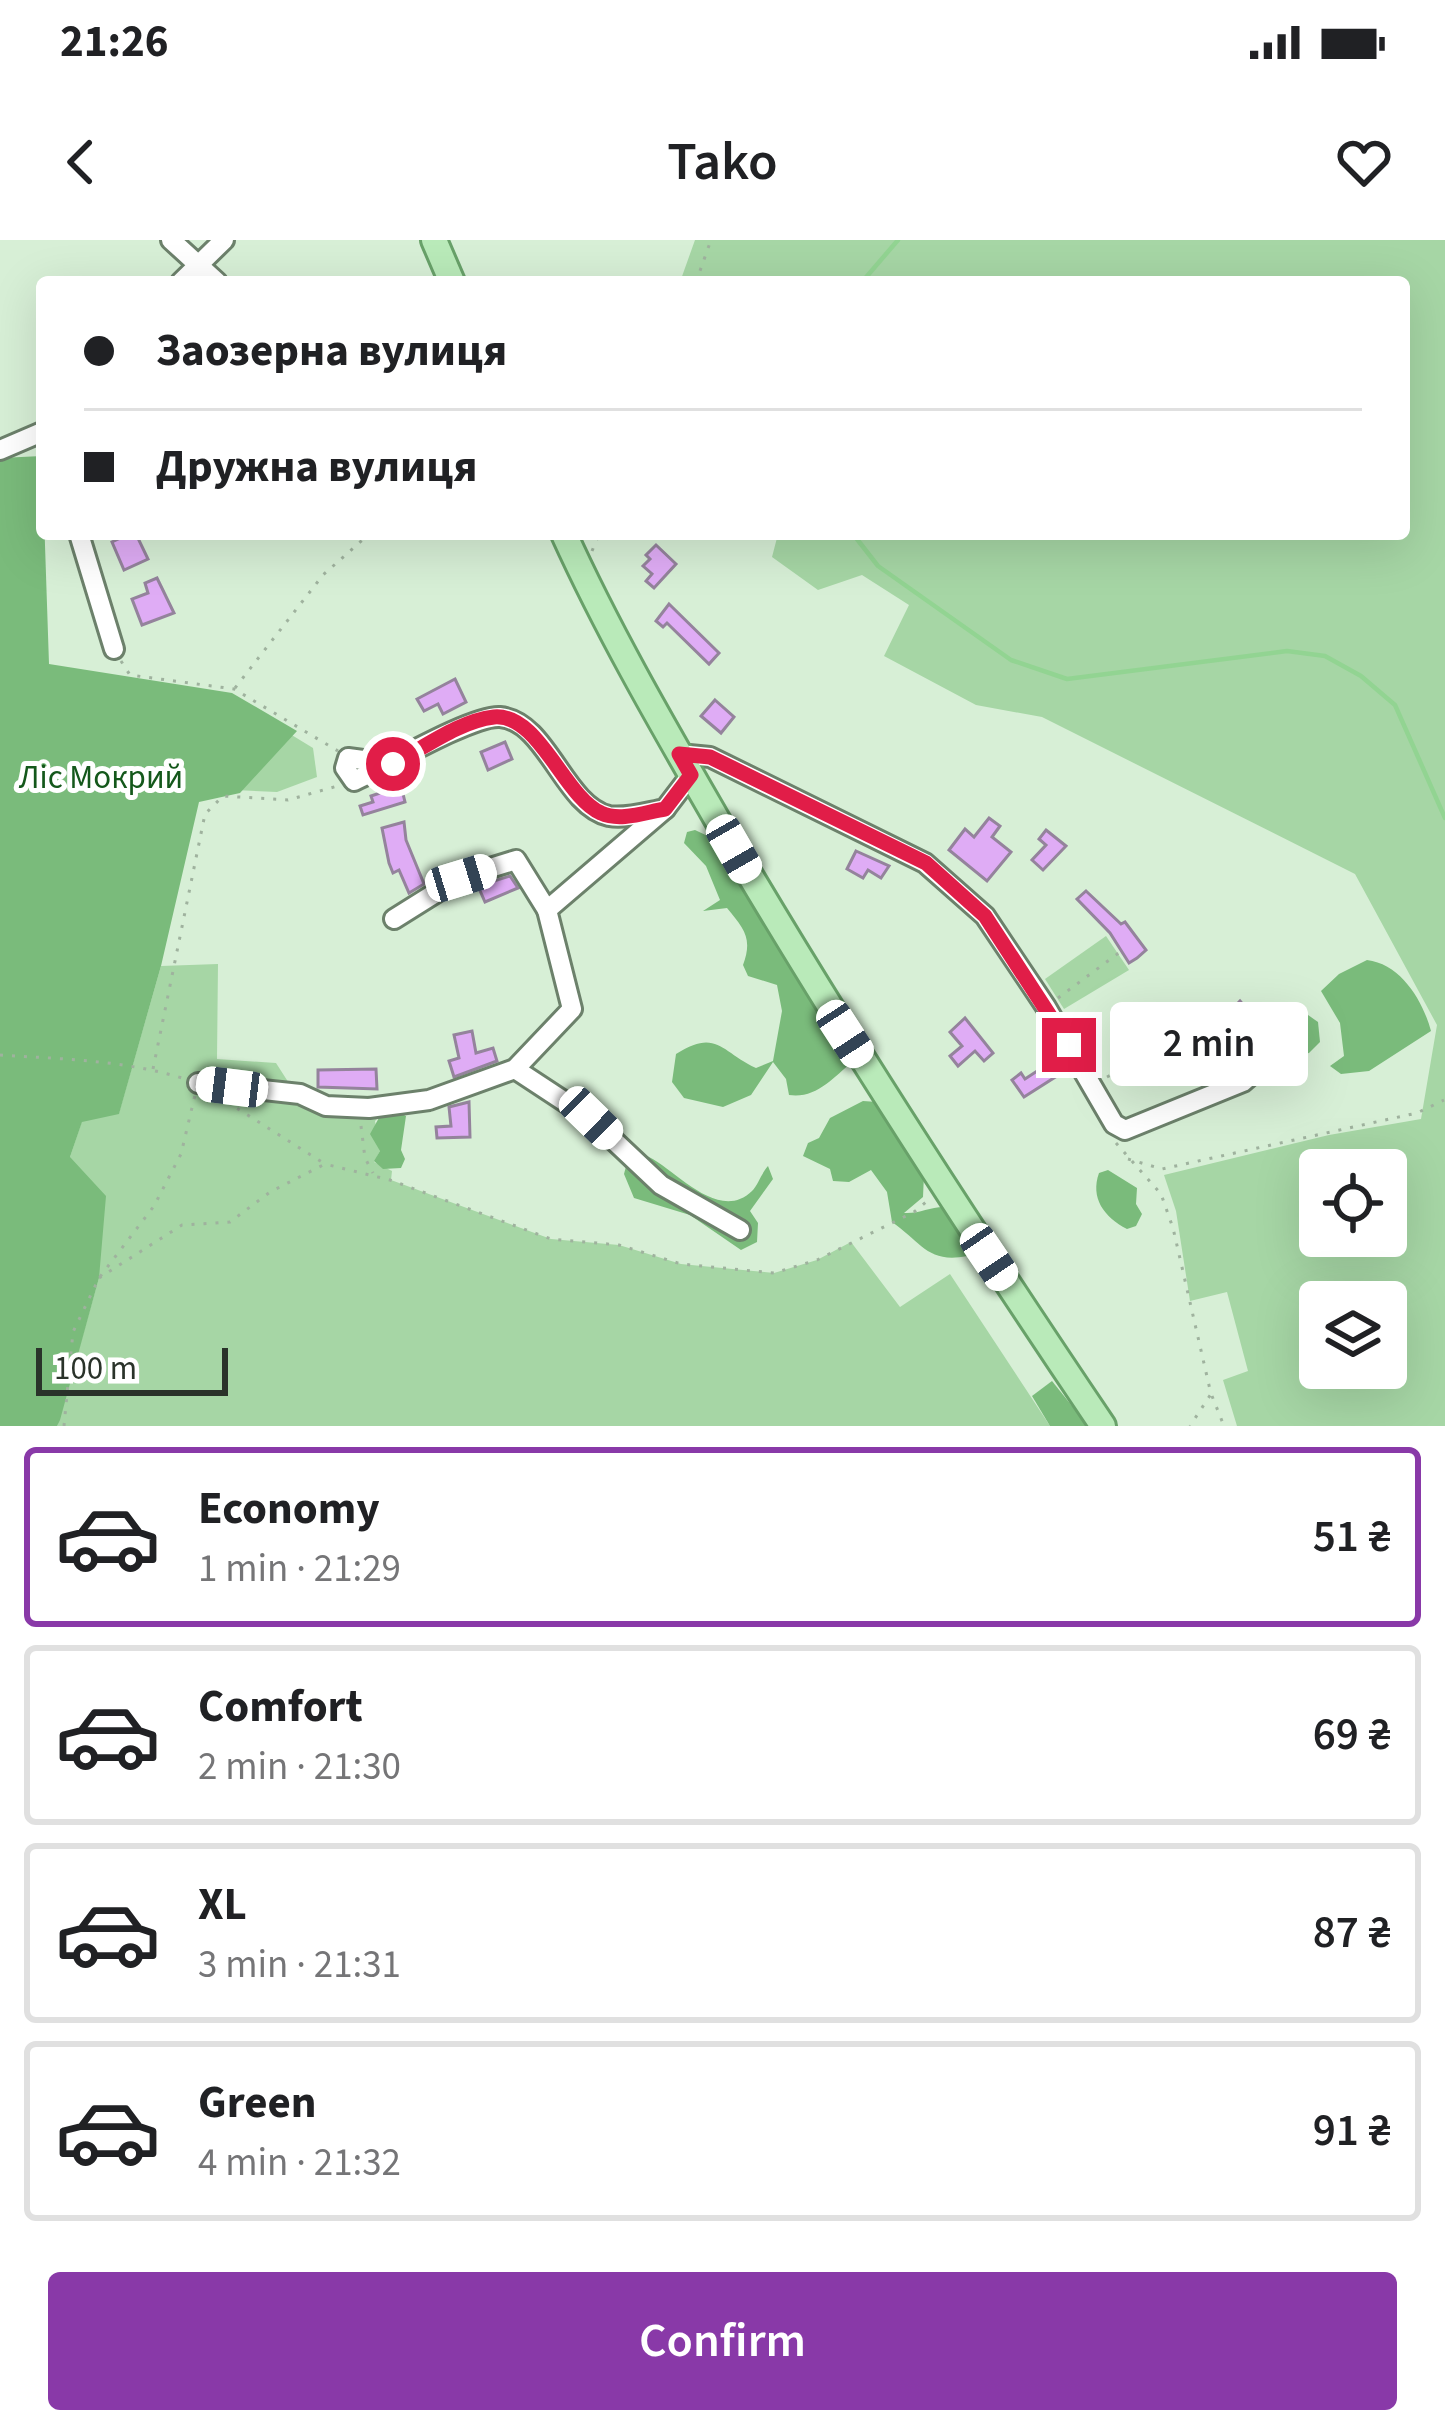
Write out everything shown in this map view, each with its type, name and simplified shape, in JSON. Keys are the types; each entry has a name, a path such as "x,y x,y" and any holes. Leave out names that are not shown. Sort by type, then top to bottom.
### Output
{"main road":[{"path":"434,240 449,276"},
{"path":"567,540 685,765 799,961 1103,1426"}],"street":[{"path":"171,240 211,276"},
{"path":"187,276 224,240"},
{"path":"0,450 36,435"},
{"path":"81,540 114,650"},
{"path":"393,764 348,758 345,768 354,781 393,764 471,723 498,716 516,722 532,736 588,804 601,813 616,817 665,809"},
{"path":"547,910 665,809 685,765 710,757 926,863 985,916 1046,1006 1114,1124 1125,1130 1243,1082 1251,1075 1252,1057"},
{"path":"198,1083 300,1094 326,1106 369,1108 429,1100 515,1069 572,1009 547,910 516,860 461,878 394,919"},
{"path":"515,1069 591,1118 661,1185 740,1230"}],"path":[{"path":"698,276 711,240"},
{"path":"234,689 323,575 362,540"},
{"path":"114,650 130,676 234,689 348,758"},
{"path":"153,1069 205,814 224,796 288,800 354,781"},
{"path":"1046,1006 1124,949"},
{"path":"1093,1083 1203,1029 1223,1009"},
{"path":"0,1055 81,1058 153,1069 198,1083 325,1164 376,1176 551,1240 619,1245 681,1264 774,1273 818,1260 914,1211 944,1188"},
{"path":"64,1426 73,1332 98,1277 163,1189 181,1154 198,1083"},
{"path":"1127,1159 1162,1169 1417,1113 1444,1100"},
{"path":"369,1108 361,1122 365,1158 376,1176"},
{"path":"1114,1124 1114,1140 1127,1159 1162,1194 1211,1394 1224,1426"},
{"path":"98,1277 182,1225 230,1222 270,1192 325,1164"},
{"path":"1190,1426 1211,1394"}],"green space":[{"path":"695,240 1445,240 1445,1426 1237,1426 1223,1380 1248,1371 1227,1292 1190,1301 1176,1211 1164,1175 1329,1135 1421,1119 1437,1025 1355,874 1042,717 976,705 884,656 909,605 862,575 818,590 772,557 776,540 1410,540 1410,276 682,276"},
{"name":"Ліс Мокрий","path":"36,456 36,540 45,540 49,664 232,693 297,731 240,793 199,802 161,966 119,1114 82,1122 70,1157 106,1196 99,1278 57,1426 0,1426 0,458"},
{"path":"246,707 313,748 317,777 277,792 192,788"},
{"path":"695,830 714,839 852,1062 816,1091 789,1095 786,1079 773,1062 751,1095 723,1107 684,1098 672,1082 676,1054 701,1043 718,1045 756,1068 773,1061 782,1011 777,985 748,976 743,965 747,941 733,915 727,908 703,911 720,900 706,866 684,843 687,832"},
{"path":"1106,936 1129,970 1064,1009 1045,979"},
{"path":"1367,960 1400,976 1431,1031 1369,1071 1341,1074 1330,1066 1344,1056 1340,1023 1321,991 1339,974"},
{"path":"218,964 217,1059 276,1063 303,1105 380,1116 375,1121 380,1151 374,1162 392,1171 391,1180 551,1239 619,1245 681,1264 774,1273 817,1260 851,1242 900,1307 950,1274 1050,1426 57,1426 99,1278 70,1157 82,1121 119,1113 161,966"},
{"path":"1308,1015 1318,1022 1320,1042 1309,1053 1294,1057 1283,1048 1294,1016"},
{"path":"863,1101 877,1102 924,1174 923,1197 904,1213 944,1207 972,1242 967,1256 934,1254 892,1222 887,1192 871,1170 849,1182 833,1181 830,1169 803,1156 830,1118"},
{"path":"380,1116 406,1116 401,1150 405,1159 401,1168 383,1169 374,1161 380,1151 370,1134"},
{"path":"629,1155 649,1157 699,1191 726,1201 752,1191 768,1166 773,1179 750,1211 758,1223 757,1242 741,1250 690,1215 634,1198 624,1174"},
{"path":"1108,1170 1137,1188 1136,1204 1142,1214 1136,1226 1127,1229 1101,1206 1097,1182 1099,1173"},
{"path":"1052,1381 1088,1426 1050,1426 1032,1396"}],"building":[{"path":"139,540 148,559 124,570 112,542"},
{"path":"656,545 676,564 654,588 646,581 652,574 643,566"},
{"path":"157,578 174,613 142,625 132,599 148,593 145,583"},
{"path":"669,604 719,653 709,664 667,623 663,627 656,621"},
{"path":"455,679 466,702 443,714 438,704 424,711 417,699"},
{"path":"715,700 734,717 721,733 701,716"},
{"path":"505,742 512,759 488,770 481,752"},
{"path":"401,786 405,802 363,815 360,806 373,802 371,796"},
{"path":"989,818 1000,826 992,837 1011,852 987,881 949,850 965,829 974,837"},
{"path":"404,822 406,840 424,884 409,893 399,870 393,873 382,828"},
{"path":"1046,830 1066,846 1043,870 1032,860 1046,845 1039,839"},
{"path":"856,851 889,866 881,878 868,870 863,878 847,869"},
{"path":"510,876 518,888 485,902 478,886"},
{"path":"1086,891 1121,924 1125,922 1146,950 1137,958 1129,963 1110,933 1077,899"},
{"path":"1240,1001 1256,1020 1236,1037 1222,1020"},
{"path":"965,1018 993,1053 984,1061 975,1051 958,1066 950,1056 962,1046 950,1032"},
{"path":"472,1031 476,1053 493,1048 497,1061 454,1077 449,1061 459,1058 454,1035"},
{"path":"1051,1062 1060,1074 1024,1097 1012,1080 1021,1073 1025,1079"},
{"path":"376,1069 377,1089 318,1087 318,1070"},
{"path":"469,1102 470,1137 437,1138 436,1127 451,1126 449,1107"}],"waterway":[{"path":"867,276 898,240"},
{"path":"858,540 878,566 1011,660 1067,679 1287,651 1325,656 1361,676 1395,705 1445,818"}],"route":[{"path":"393,764 471,723 498,716 516,722 532,736 588,804 616,817 665,809 691,775 679,754 710,757 926,863 985,916 1069,1045"}]}
